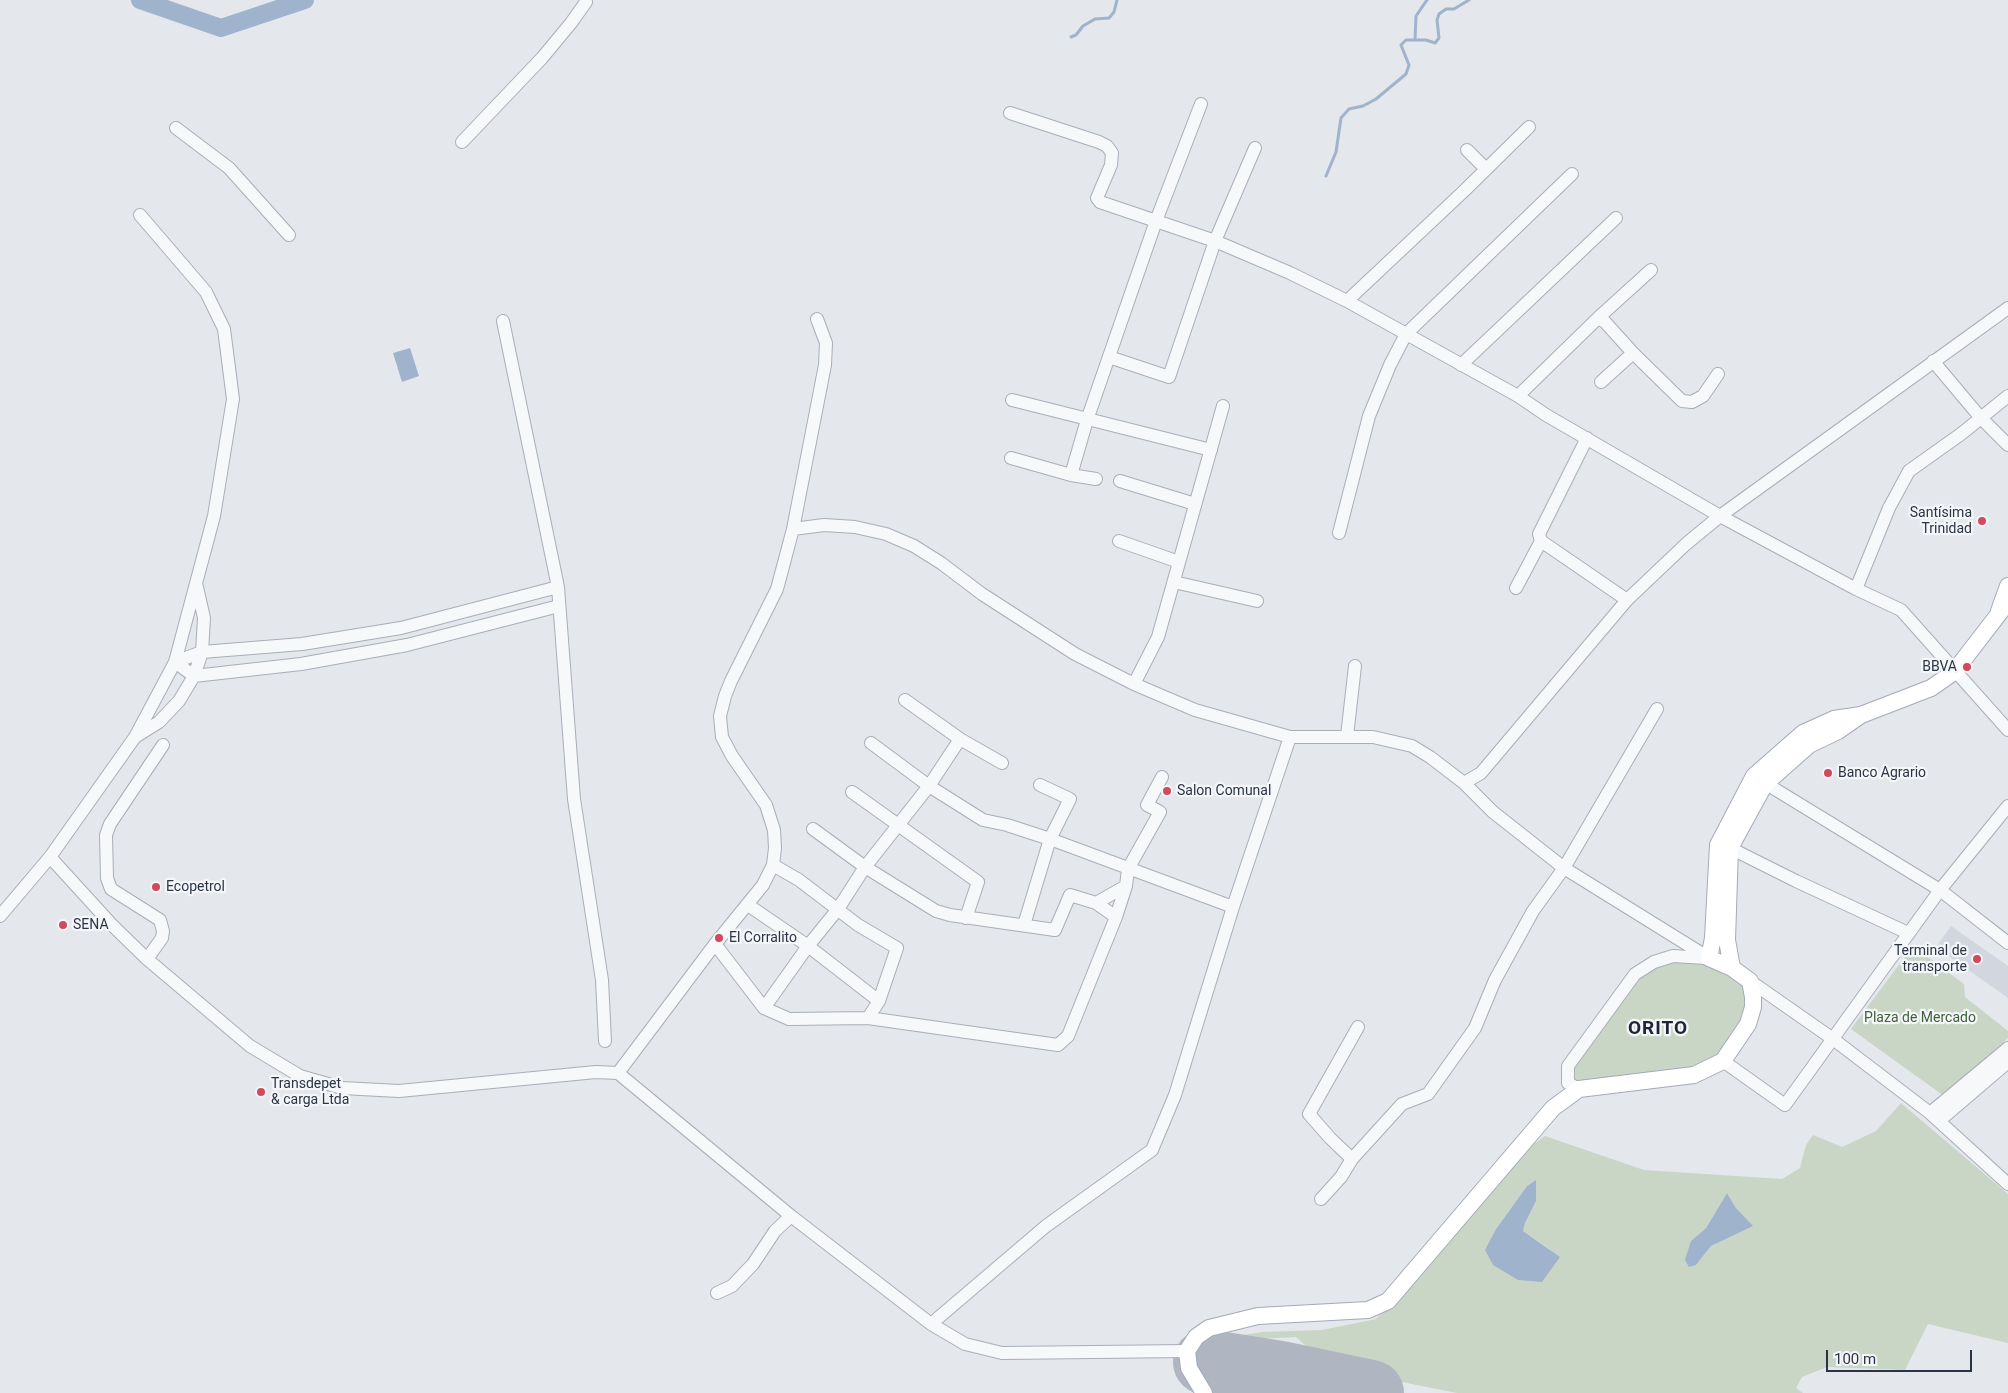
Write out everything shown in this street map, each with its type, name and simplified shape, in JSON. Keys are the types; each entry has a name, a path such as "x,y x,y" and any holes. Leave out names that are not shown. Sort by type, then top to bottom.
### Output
{"main road":[{"path":"1204,1393 1189,1368 1187,1351 1196,1337 1209,1328 1258,1316 1368,1310 1388,1301 1553,1108 1579,1089 1694,1075 1723,1061 1743,1032 1751,1016 1753,997 1750,981 1732,968 1709,958 1714,938 1718,845 1760,780 1803,733 1834,719 1861,716 1931,688 1954,672 2003,607 2008,586"},
{"path":"1732,968 1727,940 1730,848 1760,780"}],"street":[{"path":"462,142 542,58 586,2"},
{"path":"1071,475 1087,420 1156,221 1201,104"},
{"path":"1010,113 1107,146 1112,152 1111,165 1097,198 1100,202 1215,241 1290,273 1347,301 1518,396 1720,516 1856,589 1901,610 1954,672 2008,730"},
{"path":"1347,301 1529,127"},
{"path":"176,128 229,168 289,235"},
{"path":"1109,357 1169,377 1215,241 1255,148"},
{"path":"1467,150 1486,169"},
{"path":"1339,533 1370,416 1390,365 1406,334 1572,174"},
{"path":"0,916 50,857 135,737 175,662 197,586 214,516 233,399 224,329 206,292 140,215"},
{"path":"1461,365 1616,218"},
{"path":"1518,396 1598,318 1651,270"},
{"path":"1464,783 1482,772 1627,600 1686,544 1720,516 2008,308"},
{"path":"1598,318 1605,322 1633,353 1682,401 1692,402 1703,396 1718,374"},
{"path":"618,1073 715,944 763,885 773,865 775,848 774,830 766,805 732,756 722,737 720,716 731,681 777,589 793,529 825,365 826,343 817,320"},
{"path":"502,321 558,587 574,799 602,980 605,1041"},
{"path":"1601,382 1633,353"},
{"path":"1933,361 1980,417 2008,445"},
{"path":"1856,589 1889,508 1909,471 1961,434 2008,396"},
{"path":"1012,400 1211,450"},
{"path":"1134,684 1158,637 1223,406"},
{"path":"1587,438 1539,534 1542,541 1627,600"},
{"path":"1011,458 1071,475 1096,479"},
{"path":"1120,481 1196,504"},
{"path":"793,529 824,525 855,527 886,534 914,546 941,563 982,594 1075,654 1134,684 1195,710 1290,736 1382,738 1412,746 1464,783 1493,812 1564,868 1709,958"},
{"path":"1119,541 1179,562"},
{"path":"1516,588 1542,541"},
{"path":"1174,582 1257,601"},
{"path":"135,737 159,722 179,701 194,676 202,652 204,618 197,586"},
{"path":"175,662 202,652 302,644 401,628 558,587"},
{"path":"175,662 194,676 301,664 407,645 559,606"},
{"path":"401,628 407,645"},
{"path":"1347,736 1355,666"},
{"path":"905,700 960,739 1002,763"},
{"path":"1321,1198 1341,1177 1352,1159 1402,1104 1428,1094 1475,1028 1495,980 1534,911 1564,868 1657,709"},
{"path":"931,1324 1046,1226 1152,1150 1175,1095 1233,907 1290,736"},
{"path":"764,1008 808,946 838,909 865,867 929,786 960,739"},
{"path":"871,743 929,786 983,820 1007,825 1050,839 1233,907"},
{"path":"147,959 162,938 163,931 160,920 111,889 106,878 106,835 110,824 163,745"},
{"path":"715,944 764,1008 789,1019 868,1018 1058,1045 1068,1036 1116,917 1126,886 1128,869 1160,812 1147,805 1162,777"},
{"path":"1760,780 1940,890 2008,944"},
{"path":"1024,925 1050,839 1070,799 1040,785"},
{"path":"852,792 978,882 966,918"},
{"path":"1723,1061 1785,1105 1940,890 2008,806"},
{"path":"813,829 865,867 936,911 966,918 1055,930 1070,895 1096,903 1116,917"},
{"path":"1730,848 1796,882 1908,933"},
{"path":"50,857 112,925 147,959 250,1046 300,1076 342,1088 399,1091 596,1072 618,1073 791,1216 931,1324 965,1344 1002,1353 1187,1351"},
{"path":"773,865 799,880 858,925 897,948 879,1001 868,1018"},
{"path":"1096,903 1126,886"},
{"path":"748,905 808,946 879,1001"},
{"path":"1579,1089 1568,1083 1568,1066 1635,974 1654,962 1673,956 1709,958"},
{"path":"1750,981 1833,1038 1934,1117 2008,1184"},
{"path":"1352,1159 1309,1114 1358,1027"},
{"path":"1934,1117 2008,1048"},
{"path":"1934,1117 2008,1062"},
{"path":"717,1293 732,1286 753,1264 775,1231 791,1216"}],"shaded area":[{"name":"Terminal de transporte","path":"1951,926 2008,966 2008,998 1936,947"}],"green space":[{"name":"Plaza de Mercado","path":"1913,946 1964,984 1965,997 2008,1031 2008,1038 1944,1096 1851,1029"},
{"path":"1709,958 1750,981 1743,1032 1694,1075 1568,1083 1568,1066 1635,974 1654,962"},
{"path":"1901,1103 2008,1194 2008,1343 1928,1324 1905,1370 1827,1367 1802,1377 1796,1388 1803,1393 1457,1393 1331,1368 1296,1337 1238,1340 1208,1352 1199,1368 1215,1393 1208,1393 1195,1372 1200,1358 1213,1345 1232,1337 1262,1332 1322,1330 1376,1319 1534,1144 1545,1136 1644,1170 1782,1179 1800,1168 1806,1145 1813,1135 1842,1147 1876,1131","holes":["1536,1181 1536,1201 1523,1231 1551,1250 1496,1229 1527,1186","1727,1193 1736,1208 1752,1226 1711,1246 1696,1265 1691,1241 1706,1228"]}],"water":[{"path":"410,348 419,376 402,382 393,353"},
{"path":"1536,1180 1536,1201 1523,1231 1560,1257 1542,1282 1518,1280 1493,1265 1485,1250 1496,1229 1527,1186"},
{"path":"1727,1193 1736,1208 1753,1226 1711,1246 1696,1265 1689,1267 1685,1260 1691,1241 1706,1228"}],"waterway":[{"path":"140,0 221,28 305,0"},
{"path":"1071,37 1076,35 1083,26 1095,19 1109,18 1114,12 1117,0"},
{"path":"1415,40 1416,16 1427,0"},
{"path":"1326,176 1336,152 1341,118 1349,109 1363,106 1376,99 1406,74 1409,65 1401,45 1406,40 1426,40 1435,43 1439,38 1437,20 1439,14 1446,9 1454,9 1469,0"}],"runway":[{"path":"1206,1362 1281,1374 1371,1393"}],"place":[{"name":"Santísima Trinidad","path":"1982,521"},
{"name":"BBVA","path":"1967,667"},
{"name":"Banco Agrario","path":"1828,773"},
{"name":"Salon Comunal","path":"1167,791"},
{"name":"Ecopetrol","path":"156,887"},
{"name":"SENA","path":"63,925"},
{"name":"El Corralito","path":"719,938"},
{"name":"Terminal de transporte","path":"1977,959"},
{"name":"Transdepet & carga Ltda","path":"261,1092"}],"district":[{"name":"ORITO","path":"1658,1029"}]}
